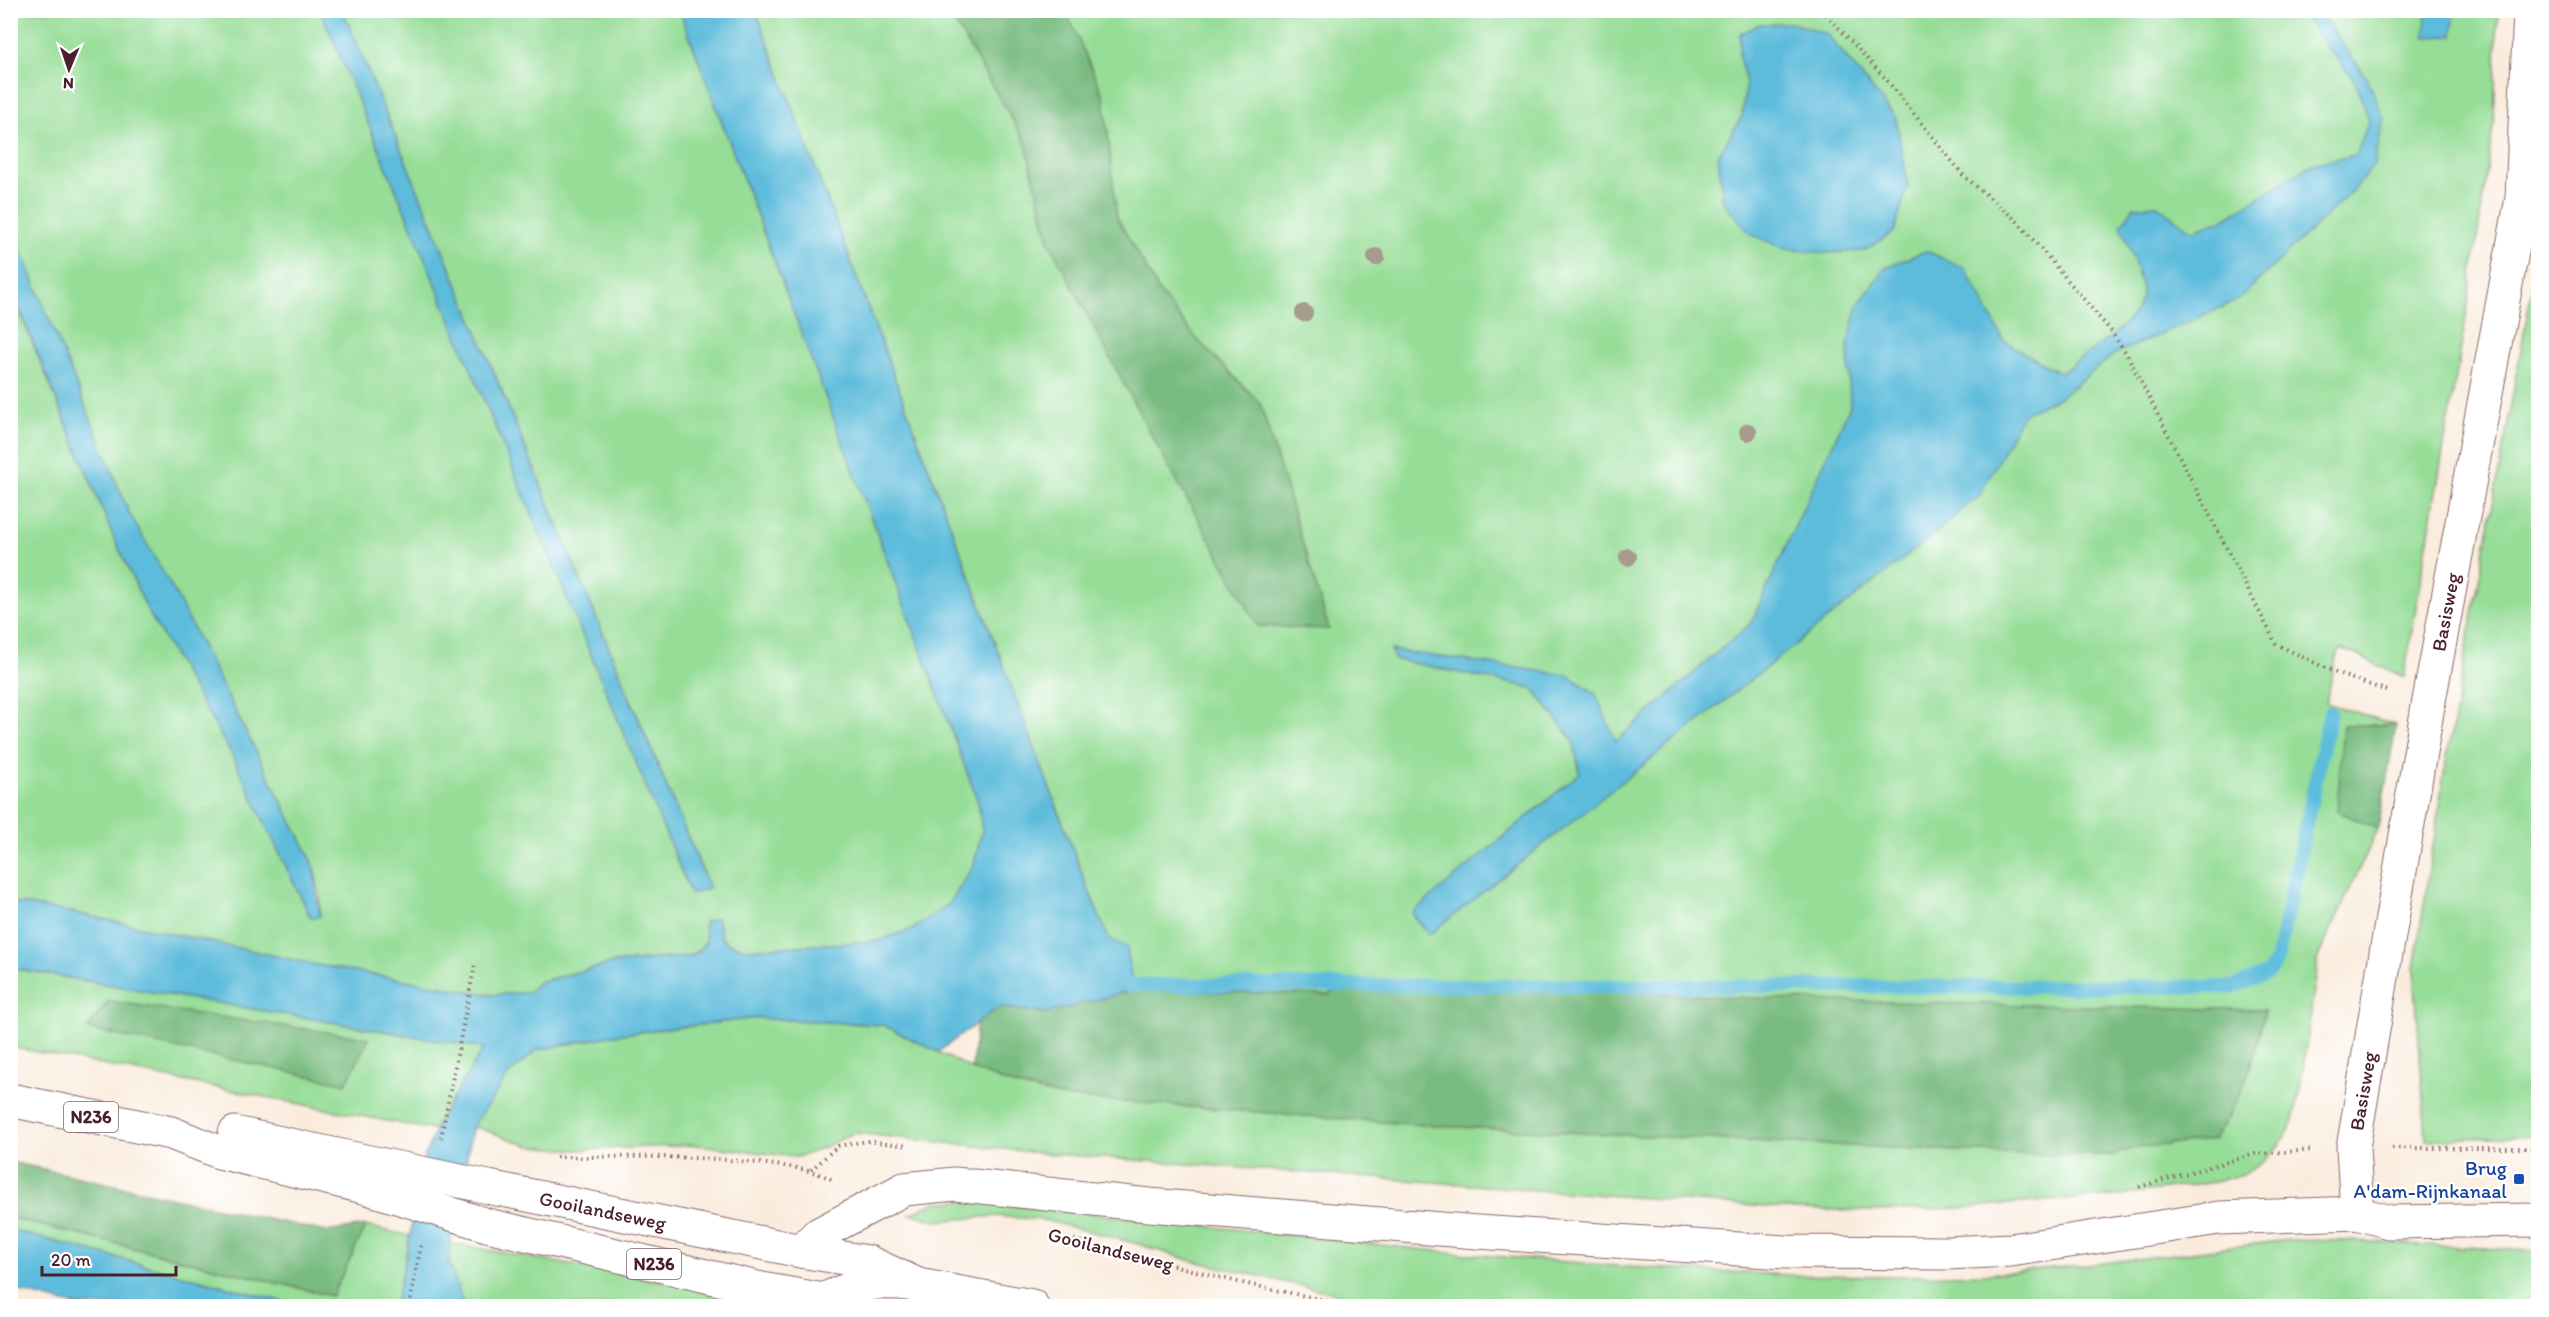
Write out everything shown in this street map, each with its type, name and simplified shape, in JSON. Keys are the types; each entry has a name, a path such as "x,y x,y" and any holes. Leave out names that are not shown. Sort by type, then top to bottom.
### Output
{"street":[{"name":"Basisweg","path":"2357,1213 2353,1148 2428,706 2522,198 2530,10"},
{"name":"Gooilandseweg","path":"10,1100 171,1133 219,1152 374,1176 493,1188 801,1251 868,1262 918,1285 1032,1306"},
{"name":"Gooilandseweg","path":"374,1176 487,1225 822,1303 857,1306"},
{"path":"801,1251 817,1235 904,1189 955,1184 1149,1204 1466,1231 1785,1252 1947,1253 2011,1250 2219,1218 2357,1213 2389,1222 2538,1220"},
{"path":"822,1303 853,1286 886,1281 918,1285"}],"path":[{"path":"1822,10 1885,78 1964,176 2017,221 2111,331 2126,353 2276,644 2338,674 2428,706"},
{"path":"551,1157 667,1156 735,1160 811,1170 838,1146 867,1141 914,1147"},
{"path":"2132,1189 2254,1154 2353,1148 2538,1148"},
{"name":"Gooilandseweg","path":"1072,1239 1239,1282 1353,1306"}],"green space":[{"path":"10,11 321,11 691,893 709,887 343,11 680,11 978,801 982,831 974,865 950,903 913,929 877,941 747,949 722,939 717,919 703,945 690,956 614,963 539,982 529,992 492,995 317,965 75,913 11,902 10,289 115,540 149,613 230,751 311,918 320,916 320,895 313,863 175,594 129,513 11,226"},
{"path":"756,11 2498,11 2494,120 2465,324 2404,677 2341,648 2336,658 2326,703 2396,725 2343,725 2338,811 2378,829 2319,955 2300,1089 2292,1123 2279,1146 2264,1161 2246,1173 2215,1182 2112,1196 1959,1208 1874,1211 1794,1209 1041,1153 854,1133 819,1150 796,1157 698,1145 574,1150 530,1146 473,1126 508,1075 537,1050 614,1035 757,1018 884,1025 972,1069 1065,1097 1437,1126 2022,1154 2113,1155 2134,1148 2170,1143 2264,1010 2062,1006 1139,1006 1115,942 1109,940 1084,879"},
{"path":"944,11 1066,11 1104,97 1117,217 1160,293 1197,339 1260,403 1329,629 1258,626 1143,420 1049,242 1025,141 955,23"},
{"path":"2538,256 2538,1135 2426,1140 2414,969 2445,768"},
{"path":"2343,725 2396,725 2378,829 2337,811"},
{"path":"10,968 484,1048 433,1130 11,1047"},
{"path":"1358,980 1800,1000 2265,1010 2257,1044 2240,1094 2213,1140 2134,1148 2113,1155 2022,1154 1437,1126 1065,1097 1013,1085 972,1069 977,1022 999,1007 1047,1013 1133,990 1329,995"},
{"path":"108,1001 369,1038 346,1084 87,1029"},
{"path":"11,1162 326,1232 366,1226 332,1296 11,1218"},
{"path":"971,1201 1456,1253 1629,1267 1788,1275 1984,1274 2087,1265 2288,1240 2352,1241 2538,1251 2538,1306 1390,1306 1189,1260 1135,1243 1044,1220 996,1216 937,1221 911,1214 936,1202"},
{"path":"10,1218 331,1296 366,1226 410,1236 395,1306 299,1306 11,1230"},
{"path":"450,1243 704,1289 750,1306 464,1306 449,1263"}],"water":[{"path":"321,11 343,11 709,888 691,894"},
{"path":"680,11 756,11 1084,879 1109,939 1127,947 1133,990 1047,1013 999,1007 938,1052 883,1025 757,1018 614,1035 537,1050 508,1075 473,1126 450,1243 449,1263 464,1306 395,1306 410,1236 420,1167 441,1117 484,1048 11,968 10,902 75,913 317,965 492,995 529,992 539,982 614,963 690,956 699,951 706,942 704,922 717,918 722,939 747,949 877,941 913,929 950,903 974,865 982,831 978,801"},
{"path":"2300,11 2319,11 2368,79 2384,119 2374,165 2357,186 2238,300 2115,354 2060,397 2023,414 1979,496 1912,552 1429,935 1412,913 1580,773 1573,740 1532,688 1394,659 1391,650 1567,675 1595,693 1616,741 1751,623 1850,406 1848,345 1858,305 1885,267 1926,251 1965,268 2004,341 2059,373 2123,326 2134,314 2140,302 2142,291 2138,274 2121,225 2134,207 2157,205 2192,231 2226,218 2312,164 2356,155 2369,120 2356,83"},
{"path":"2426,11 2454,11 2453,36 2425,37"},
{"path":"1792,23 1827,34 1896,118 1908,186 1894,232 1864,251 1825,253 1785,249 1750,234 1723,201 1718,156 1742,116 1746,82 1739,57 1740,34 1760,24"},
{"path":"11,226 129,513 175,593 313,863 320,916 311,918 230,751 149,613 115,540 11,289"},
{"path":"11,1230 299,1306 76,1306 11,1289"}],"waterway":[{"path":"1116,985 2233,987 2267,974 2277,960 2330,713"}],"place":[{"name":"Brug A'dam-Rijnkanaal","path":"2519,1179"}]}
